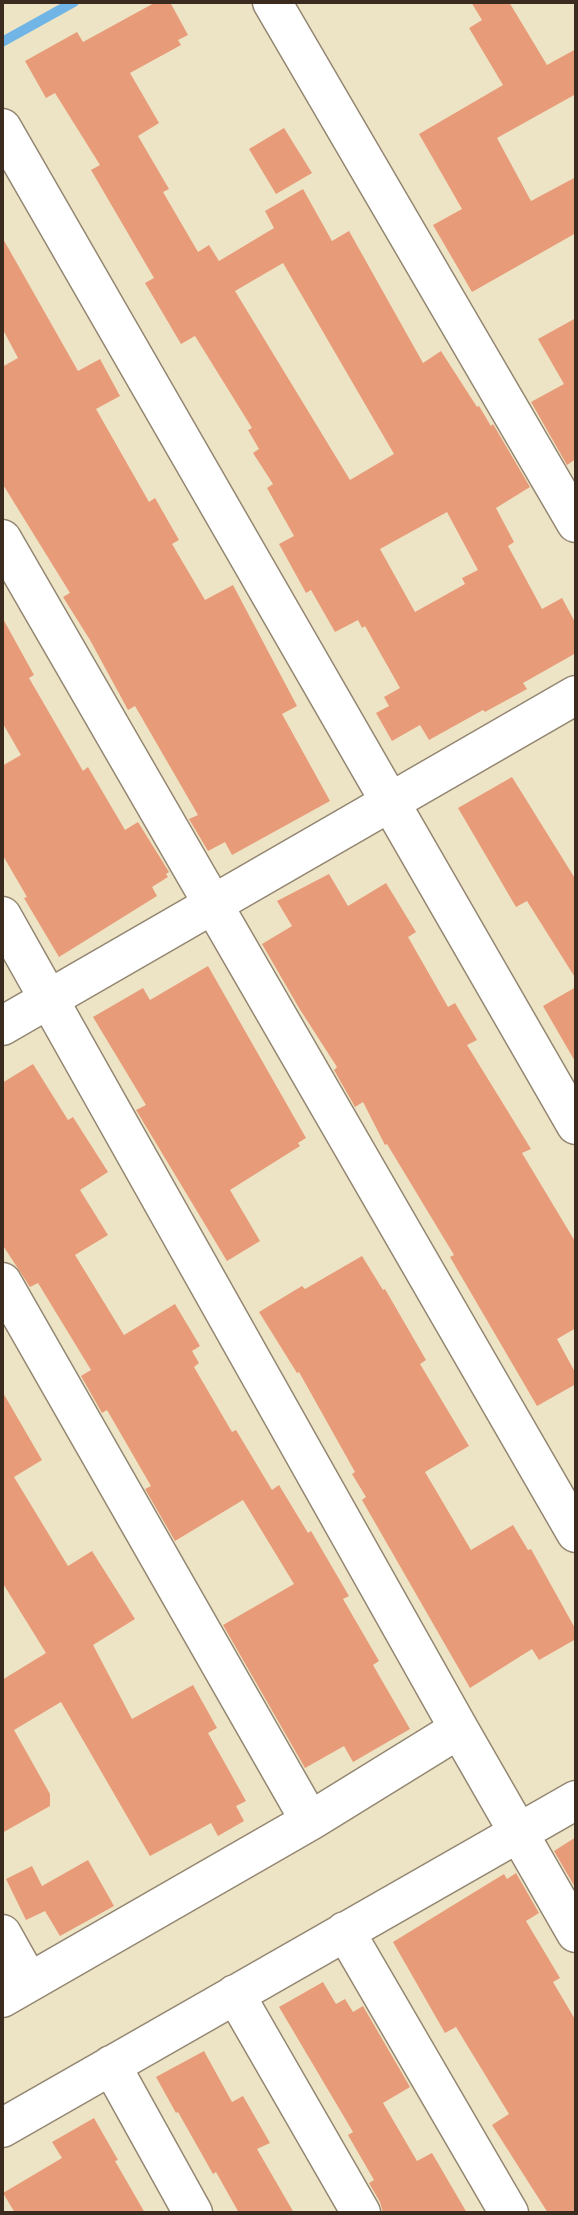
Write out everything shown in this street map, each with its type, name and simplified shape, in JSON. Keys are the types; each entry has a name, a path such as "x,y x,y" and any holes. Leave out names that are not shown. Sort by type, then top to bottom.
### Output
{"street":[{"path":"272,2 576,523"},
{"path":"2,128 576,1125"},
{"path":"2,539 576,1533"},
{"path":"2,1027 576,695"},
{"path":"2,916 458,1729 576,1933"},
{"path":"2,1282 310,1821"},
{"path":"2,1934 15,1990 310,1821 458,1729"},
{"path":"2,2127 576,1800"},
{"path":"345,1931 509,2213"},
{"path":"235,1994 361,2213"},
{"path":"111,2065 193,2213"}],"building":[{"path":"156,2 170,2 188,35 178,40 181,45 130,73 159,123 138,136 169,189 163,192 198,252 209,245 219,261 274,228 265,211 303,189 332,241 349,231 423,363 441,351 477,407 479,406 491,426 493,424 530,487 496,508 514,542 508,546 542,609 562,598 576,624 576,653 523,683 527,689 429,740 420,725 392,741 376,713 389,706 384,697 400,688 365,626 362,628 358,620 335,632 311,590 306,593 279,544 294,536 267,488 273,484 253,453 259,449 248,430 252,428 195,336 181,344 145,283 154,278 91,170 100,165 55,93 46,98 25,61 77,32 83,42","holes":["283,263 394,454 350,480 235,291","447,512 478,570 462,578 465,584 415,612 380,549"]},
{"path":"471,2 509,2 547,65 576,49 576,94 497,138 531,201 576,177 576,233 472,292 433,225 462,209 419,134 503,85 469,28 482,20"},
{"path":"284,128 312,173 276,194 249,149"},
{"path":"2,237 78,371 100,359 120,396 96,409 149,502 155,498 179,540 172,544 205,600 233,585 297,706 282,714 330,801 232,855 225,842 208,851 189,819 198,815 135,706 128,710 63,597 70,593 2,483 2,367 18,358 2,328"},
{"path":"576,318 576,459 567,465 531,402 564,384 538,339"},
{"path":"2,617 34,675 29,678 83,771 88,767 125,830 138,822 169,872 166,874 168,877 152,887 157,896 59,957 2,854 2,766 21,755 2,722"},
{"path":"512,777 576,880 576,979 527,901 516,907 458,808"},
{"path":"329,874 348,906 386,883 416,932 408,937 448,1007 455,1003 477,1040 467,1045 531,1149 522,1153 576,1243 576,1328 557,1339 576,1374 576,1384 537,1406 450,1257 454,1255 387,1144 385,1145 363,1102 355,1107 334,1070 337,1067 262,944 292,926 277,901"},
{"path":"208,966 306,1138 298,1143 300,1146 230,1190 260,1241 227,1261 136,1110 146,1105 93,1017 143,988 150,1000"},
{"path":"576,987 576,1063 543,1006"},
{"path":"33,1064 68,1120 73,1117 108,1172 80,1190 108,1235 75,1255 124,1335 175,1304 200,1346 192,1351 199,1363 194,1367 232,1432 236,1430 272,1490 279,1485 308,1533 311,1531 349,1596 343,1599 379,1661 373,1665 410,1729 353,1762 344,1746 305,1768 223,1625 294,1584 243,1500 175,1541 145,1489 151,1486 107,1410 102,1413 81,1376 91,1370 38,1283 30,1287 2,1244 2,1083"},
{"path":"362,1256 383,1290 385,1289 426,1360 420,1364 469,1446 425,1472 471,1550 513,1525 528,1550 531,1549 576,1630 576,1639 539,1660 532,1649 470,1688 362,1500 366,1497 352,1474 355,1472 299,1372 297,1373 259,1312 302,1286 305,1289"},
{"path":"2,1391 42,1460 14,1477 68,1566 92,1551 135,1619 93,1645 132,1719 193,1685 217,1728 208,1733 246,1801 236,1806 244,1821 218,1836 211,1823 150,1856 61,1702 14,1730 50,1794 50,1806 2,1833 2,1680 46,1653 2,1582"},
{"path":"576,1837 576,1889 554,1851"},
{"path":"88,1860 114,1906 60,1936 45,1911 26,1920 6,1879 32,1866 42,1886"},
{"path":"516,1873 539,1913 526,1921 560,1978 553,1982 576,2021 576,2213 548,2213 492,2125 509,2114 456,2027 445,2033 393,1942 504,1874 507,1879"},
{"path":"323,1982 336,2004 345,1999 353,2012 363,2006 410,2087 383,2103 417,2161 432,2153 467,2213 383,2213 369,2183 374,2180 348,2135 353,2132 279,2007"},
{"path":"204,2051 232,2102 243,2096 270,2143 257,2149 294,2213 239,2213 156,2077"},
{"path":"94,2118 145,2213 15,2213 3,2193 62,2158 52,2142"}],"waterway":[{"path":"2,42 74,2"}]}
